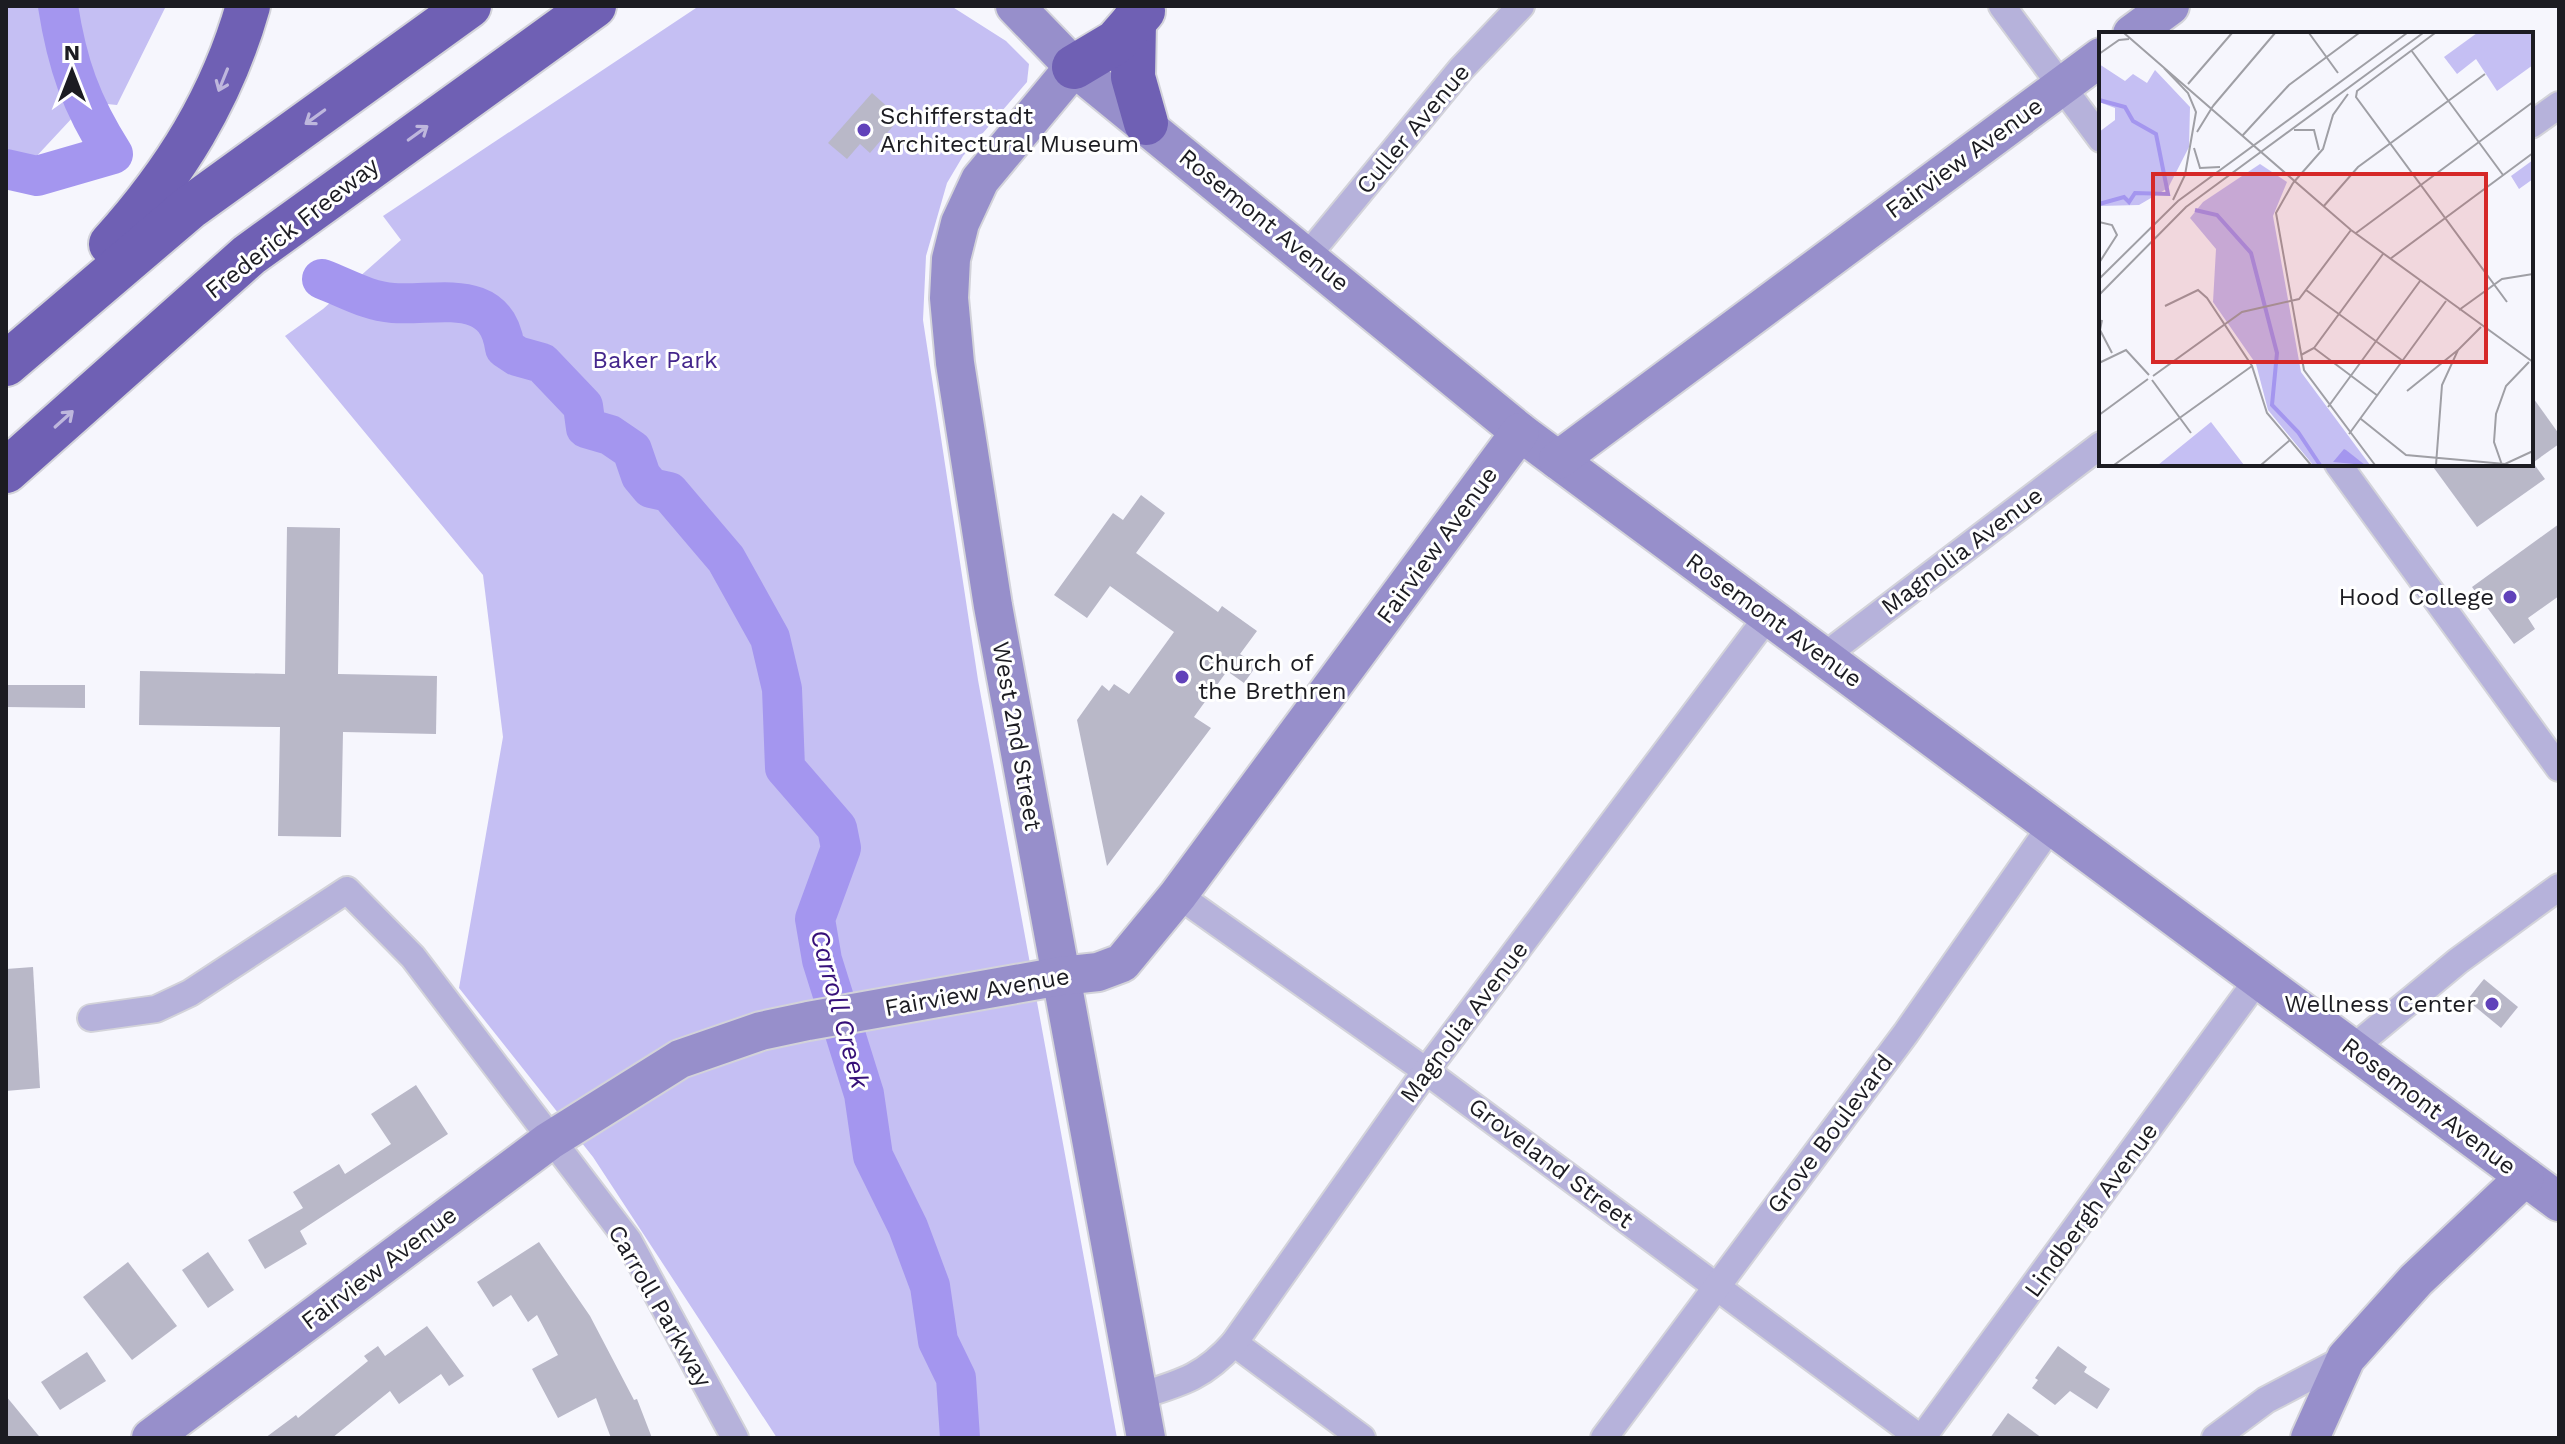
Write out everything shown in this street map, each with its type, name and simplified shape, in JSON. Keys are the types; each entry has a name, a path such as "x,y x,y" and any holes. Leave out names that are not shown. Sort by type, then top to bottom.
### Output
{"highway":[{"path":"6,343 94,263 171,172 223,84 248,6"},
{"path":"6,364 189,208 469,6"},
{"name":"Frederick Freeway","path":"6,471 249,255 594,6"},
{"path":"1074,67 1116,42 1133,11"},
{"path":"1133,11 1133,77 1146,123"}],"street":[{"name":"Rosemont Avenue","path":"1015,6 1074,67 1308,255 1520,432 2559,1202"},
{"name":"Culler Avenue","path":"1308,255 1461,69 1521,6"},
{"path":"2002,6 2099,136"},
{"path":"2135,32 2170,6"},
{"name":"Fairview Avenue","path":"1558,460 2099,58"},
{"name":"West 2nd Street","path":"1074,67 980,180 960,223 951,259 949,298 955,363 993,606 1146,1438"},
{"path":"2533,124 2559,105"},
{"name":"Fairview Avenue","path":"151,1438 549,1141 680,1059 761,1031 1061,976 1098,972 1122,963 1178,895 1520,432"},
{"name":"Magnolia Avenue","path":"1823,657 2099,447"},
{"path":"2339,466 2559,768"},
{"name":"Magnolia Avenue","path":"1139,1396 1198,1377 1214,1366 1234,1343 1426,1071 1768,616"},
{"name":"Grove Boulevard","path":"1604,1438 1906,1033 2051,826"},
{"path":"2352,1049 2458,961 2559,887"},
{"name":"Carroll Parkway","path":"91,1018 156,1009 190,993 347,890 413,957 549,1141 628,1240 735,1438"},
{"name":"Groveland Street","path":"1178,895 1426,1071 1921,1438"},
{"name":"Lindbergh Avenue","path":"1921,1438 2258,979"},
{"path":"2310,1438 2346,1358 2416,1280 2525,1177"},
{"path":"1234,1343 1362,1438"},
{"path":"2215,1438 2266,1400 2346,1358"}],"green space":[{"path":"6,6 166,6 117,105 87,102 6,189"},
{"name":"Baker Park","path":"699,6 951,6 1006,41 1029,64 1027,82 963,156 947,183 926,256 923,320 978,680 1117,1438 777,1438 593,1157 459,988 503,737 483,575 285,336 323,309 401,240 383,216"}],"building":[{"name":"Schifferstadt Architectural Museum","path":"872,93 900,118 870,153 860,144 847,159 828,143"},
{"path":"2533,398 2559,434 2559,444 2533,463"},
{"path":"2534,464 2545,479 2477,527 2432,466"},
{"name":"Church of the Brethren","path":"1141,495 1165,513 1136,553 1218,612 1222,606 1257,631 1240,654 1257,665 1244,683 1227,671 1194,717 1211,728 1107,866 1077,720 1102,685 1109,691 1114,684 1129,694 1174,632 1110,586 1087,618 1054,595 1113,513 1123,520"},
{"path":"2559,524 2559,596 2528,618 2535,629 2514,644 2472,587"},
{"path":"287,527 340,528 338,674 437,676 436,734 343,732 341,837 278,836 280,727 139,725 140,671 285,674"},
{"path":"6,685 85,685 85,708 6,707"},
{"path":"33,967 40,1088 6,1091 6,969"},
{"name":"Wellness Center","path":"2484,979 2518,1007 2501,1028 2467,1000"},
{"path":"416,1085 448,1134 300,1231 307,1244 265,1269 248,1240 303,1208 293,1192 339,1164 345,1174 391,1144 371,1114"},
{"path":"539,1242 590,1316 634,1400 637,1399 652,1438 611,1438 596,1398 558,1418 532,1369 558,1355 537,1315 528,1322 511,1295 493,1307 477,1282"},
{"path":"208,1252 234,1290 208,1308 182,1270"},
{"path":"128,1262 177,1326 132,1360 83,1297"},
{"path":"427,1326 464,1376 449,1386 441,1374 399,1404 390,1391 332,1438 265,1438 296,1415 298,1418 368,1361 364,1356 378,1346 385,1356"},
{"path":"2058,1346 2087,1367 2084,1372 2110,1389 2097,1409 2070,1391 2055,1405 2032,1388 2038,1380 2035,1378"},
{"path":"87,1352 106,1381 60,1410 41,1382"},
{"path":"6,1396 38,1435 41,1438 6,1438"},
{"path":"2008,1413 2042,1438 1990,1438"}],"waterway":[{"name":"Carroll Creek","path":"6,169 37,176 113,154 92,118 77,83 58,6"},
{"name":"Carroll Creek","path":"322,279 383,302 463,303 478,307 490,315 499,328 505,348 517,356 542,363 583,406 586,428 610,435 632,450 641,476 651,488 669,492 726,559 770,638 782,689 785,768 837,828 841,848 815,919 822,960 864,1094 873,1156 908,1227 930,1286 938,1341 956,1378 960,1438"}],"place":[{"name":"Schifferstadt Architectural Museum","path":"864,130"},
{"name":"Hood College","path":"2510,597"},
{"name":"Church of the Brethren","path":"1182,677"},
{"name":"Wellness Center","path":"2492,1004"}]}
